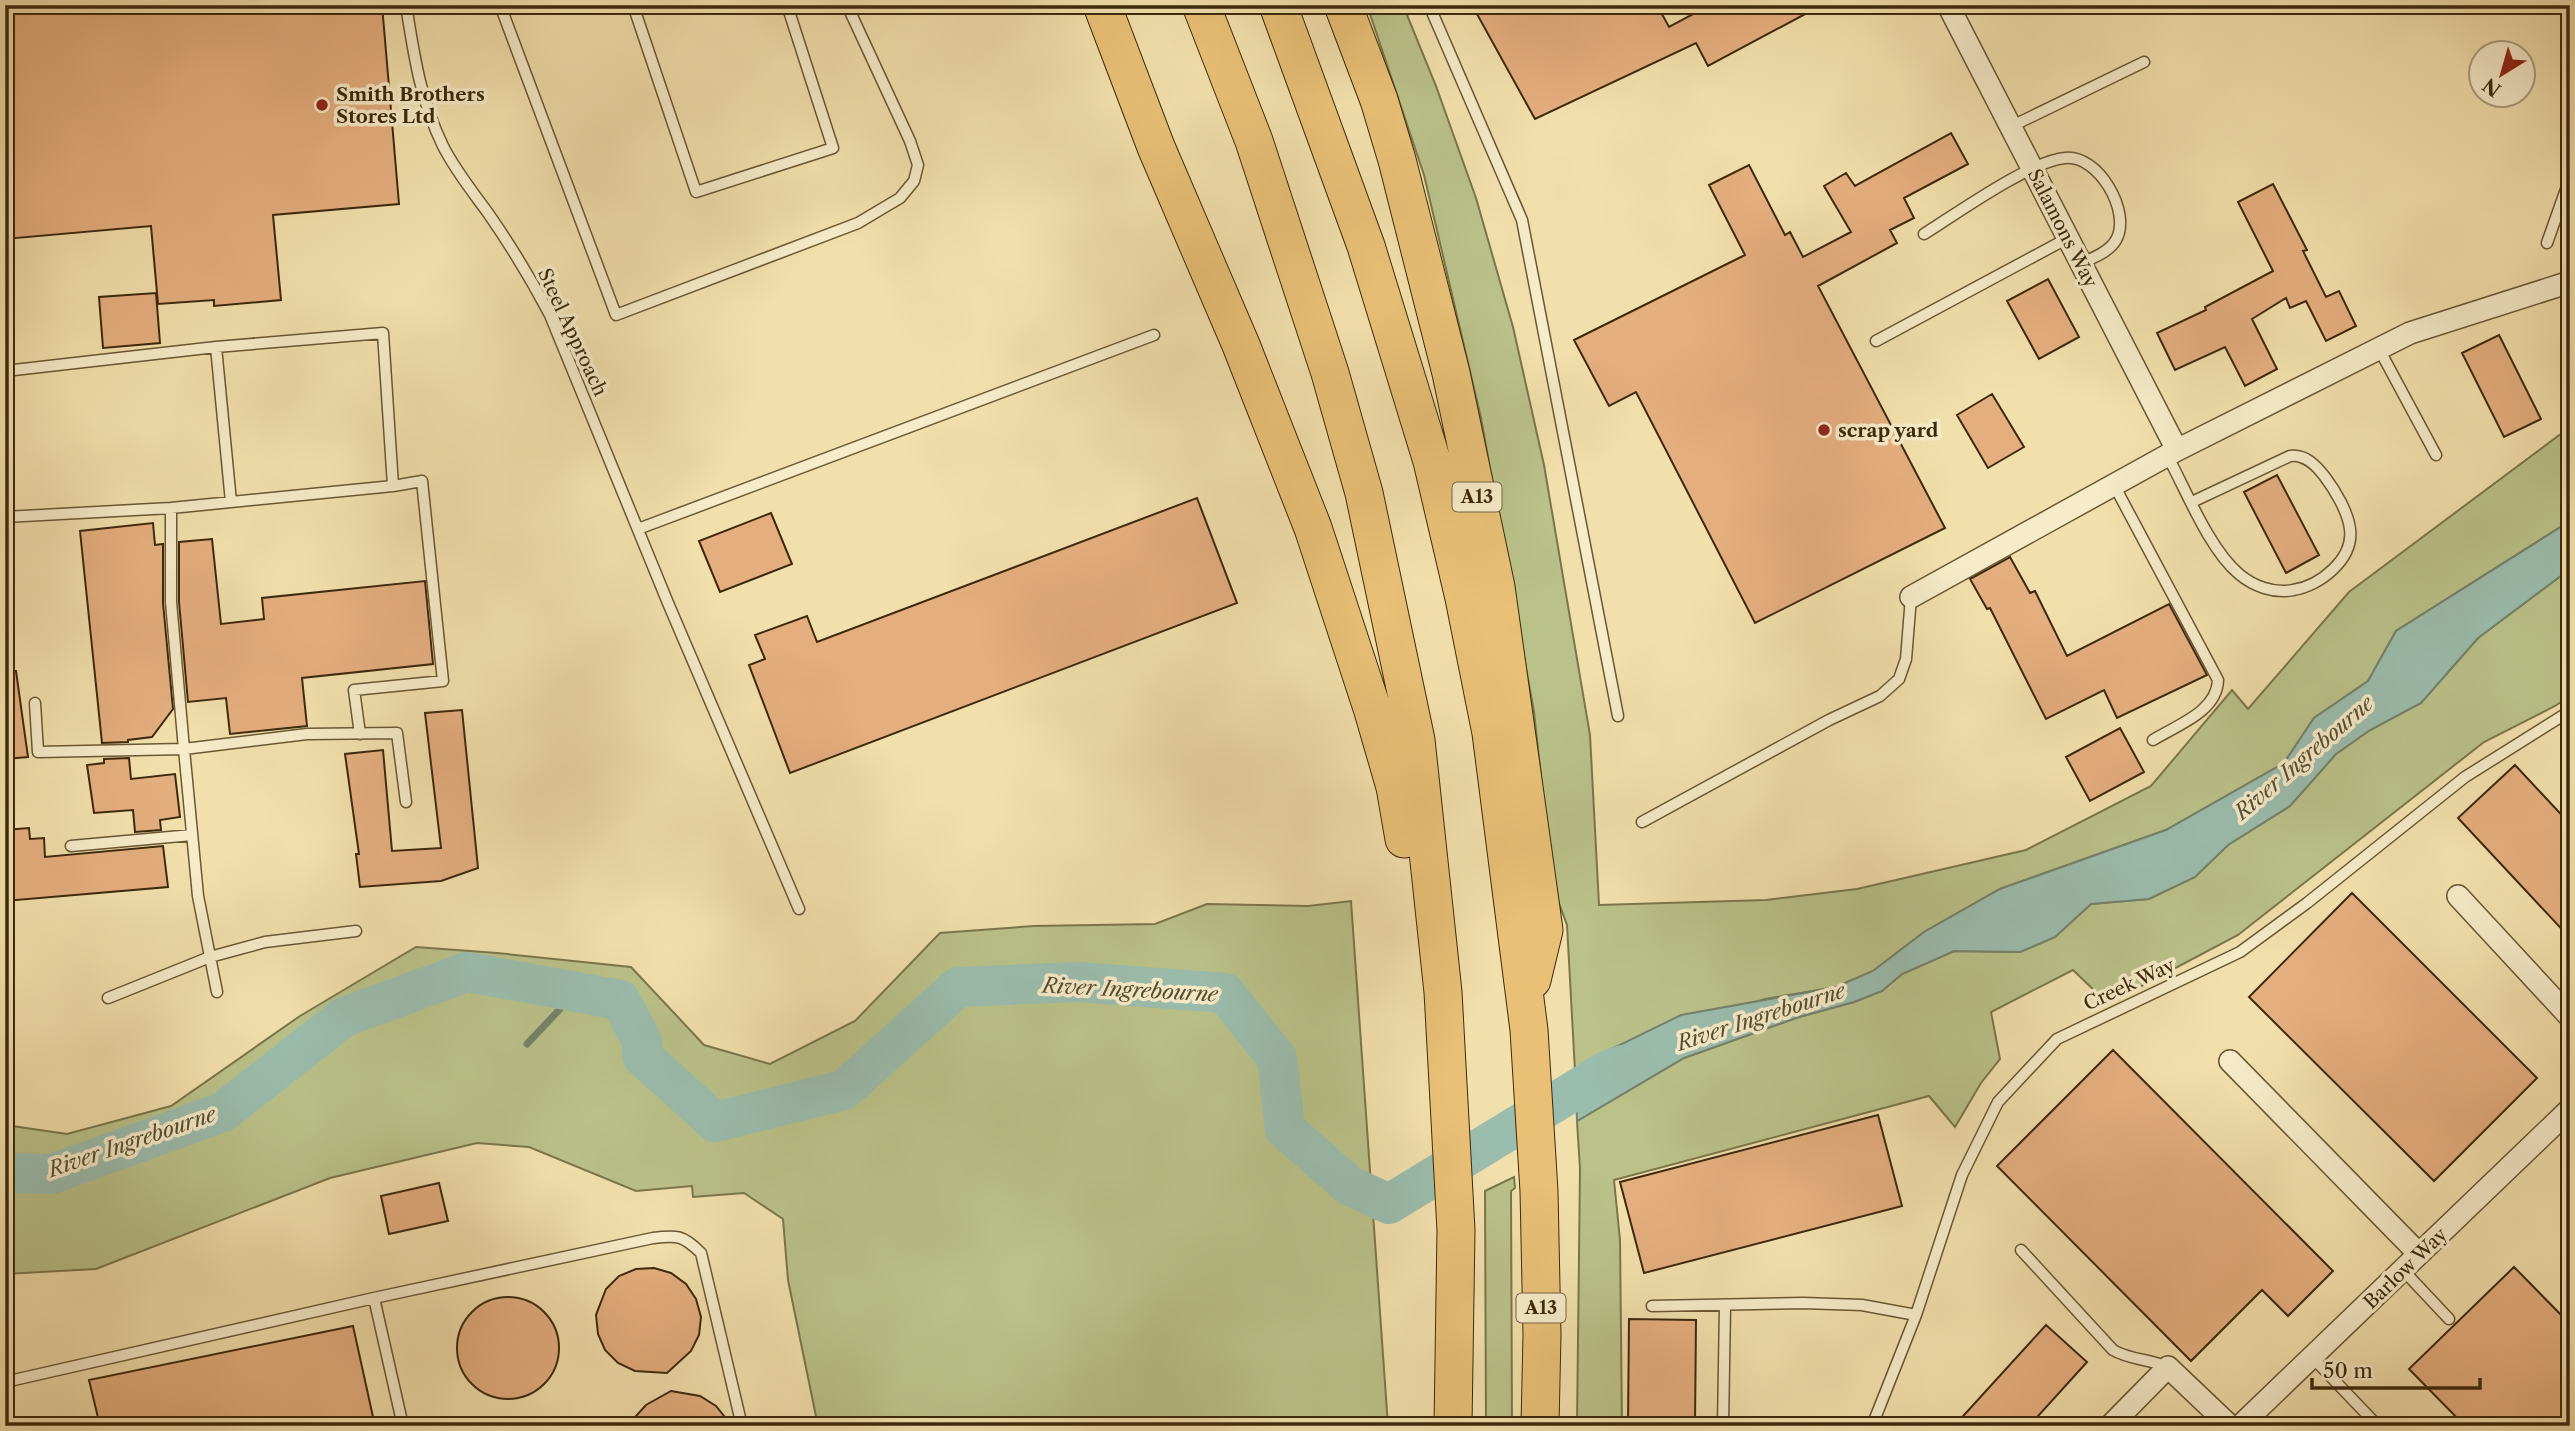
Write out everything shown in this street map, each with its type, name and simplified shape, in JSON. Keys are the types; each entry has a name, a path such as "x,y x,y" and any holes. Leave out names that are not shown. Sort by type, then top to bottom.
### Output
{"highway":[{"path":"1102,5 1156,147 1268,413 1344,619 1395,787 1419,931 1443,992"},
{"name":"A13","path":"1343,5 1398,160 1451,373 1496,587 1544,930 1528,1015"},
{"name":"A13","path":"1281,13 1366,246 1432,461 1465,598 1491,733 1528,1015 1539,1191 1542,1334 1540,1426"},
{"path":"1206,17 1254,141 1293,254 1364,493 1416,740 1443,992 1446,1044 1456,1230 1453,1426"}],"street":[{"name":"Salamons Way","path":"1948,5 2081,263 2172,453"},
{"path":"1911,597 2172,453 2410,333 2570,282"},
{"path":"2458,896 2570,1017"},
{"path":"2230,1061 2419,1254"},
{"name":"Barlow Way","path":"2240,1426 2570,1109"},
{"path":"2110,1426 2168,1367 2230,1426"}],"lane":[{"name":"Steel Approach","path":"406,5 415,69 443,146 528,273 550,315 668,603 799,909"},
{"path":"500,5 616,315 858,223 900,198 914,181 918,165 910,141 847,5"},
{"path":"633,5 696,192 833,148 787,5"},
{"path":"1429,5 1522,220 1618,716"},
{"path":"2010,127 2144,62"},
{"path":"1924,234 2032,169 2063,158 2076,158 2086,161 2097,170 2111,190 2122,227 2116,241 2107,250 2081,263"},
{"path":"2547,243 2570,178"},
{"path":"1876,341 2068,238"},
{"path":"5,371 216,347 383,332 393,486"},
{"path":"638,529 1154,335"},
{"path":"216,347 231,502"},
{"path":"2379,349 2436,455"},
{"path":"2172,453 2192,502 2224,558 2237,573 2252,584 2272,590 2293,590 2309,585 2341,563 2347,551 2350,530 2331,485 2318,467 2297,455 2192,502"},
{"path":"5,517 171,508 422,481 443,681 354,690 360,734"},
{"path":"2114,485 2218,680 2218,693 2207,708 2153,740"},
{"path":"171,508 171,602 192,835 198,896 217,992"},
{"path":"1642,822 1829,720 1880,696 1899,679 1906,659 1911,597"},
{"path":"35,703 38,752 184,748 307,734 397,733 406,802"},
{"name":"Creek Way","path":"1872,1426 1916,1315 1962,1175 1998,1102 2057,1039 2240,952 2307,903 2465,777 2570,711"},
{"path":"71,846 192,835"},
{"path":"108,998 210,957 265,942 356,931"},
{"path":"5,1382 374,1298 675,1235 689,1241 701,1253 742,1426"},
{"path":"2021,1250 2113,1350 2124,1356 2152,1360 2168,1367"},
{"path":"2403,1270 2448,1318"},
{"path":"374,1298 402,1426"},
{"path":"1652,1306 1803,1303 1862,1305 1916,1315"},
{"path":"1723,1426 1725,1306"},
{"path":"2312,1357 2378,1426"}],"green space":[{"path":"1367,5 1403,5 1436,86 1476,198 1513,327 1544,465 1590,735 1599,905 1766,900 1857,889 2026,850 2151,786 2232,690 2248,709 2349,592 2570,427 2570,521 2396,631 2368,681 2314,718 2284,763 2166,830 2000,889 1924,932 1873,971 1836,987 1765,999 1587,1061 1575,1071 1567,925 1553,887 1534,712 1481,418 1424,175"},
{"path":"2570,569 2570,696 2484,742 2238,935 2134,990 2100,996 2073,970 1991,1012 2000,1059 1981,1083 1955,1127 1929,1096 1614,1180 1620,1240 1622,1426 1577,1426 1580,1169 1577,1121 1684,1058 1882,991 1902,974 1954,951 2020,952 2055,937 2091,904 2149,899 2195,877 2228,845 2290,806 2336,754 2370,730 2421,703 2478,638"},
{"path":"1351,901 1388,1426 818,1426 788,1280 783,1219 744,1193 693,1197 692,1186 636,1191 529,1147 477,1143 330,1178 96,1269 5,1274 5,1125 67,1134 171,1106 300,1016 416,947 631,967 704,1045 770,1064 855,1021 940,933 1034,926 1155,924 1207,904 1308,906"},
{"path":"1514,1177 1515,1188 1511,1191 1512,1426 1486,1426 1485,1191"}],"water":[{"path":"2570,521 2570,569 2478,638 2421,703 2370,730 2336,754 2290,806 2228,845 2195,877 2149,899 2091,904 2055,937 2020,952 1954,951 1902,974 1882,991 1684,1058 1577,1121 1575,1071 1587,1061 1681,1015 1836,987 1873,971 1924,932 2000,889 2166,830 2284,763 2314,718 2368,681 2396,631"}],"building":[{"path":"5,5 382,5 399,204 273,215 281,300 214,306 214,300 158,304 151,226 5,239"},
{"path":"1472,5 1657,5 1669,27 1710,5 1822,5 1708,66 1696,43 1535,119"},
{"path":"1951,133 1968,164 1904,198 1914,218 1890,230 1897,243 1818,286 1945,528 1755,623 1636,392 1609,406 1574,340 1745,255 1709,185 1749,165 1785,235 1790,232 1803,257 1851,232 1824,186 1846,173 1855,186"},
{"path":"2273,184 2307,250 2303,251 2326,297 2339,291 2356,326 2326,341 2306,301 2290,308 2286,298 2252,319 2277,369 2245,386 2225,347 2175,370 2157,333 2206,310 2205,307 2273,271 2238,202"},
{"path":"2048,279 2079,337 2039,359 2007,301"},
{"path":"156,293 160,343 103,348 99,297"},
{"path":"2499,335 2541,419 2504,437 2462,353"},
{"path":"1992,394 2024,447 1988,468 1957,415"},
{"path":"2277,475 2319,555 2286,573 2244,492"},
{"path":"1197,498 1237,603 790,773 749,665 765,659 755,635 807,616 817,642"},
{"path":"771,513 792,564 720,592 699,541"},
{"path":"153,523 155,545 163,544 163,603 173,709 152,737 128,742 102,743 80,531"},
{"path":"212,539 221,624 264,619 262,598 425,581 433,664 302,678 307,726 230,734 226,698 188,702 179,602 179,542"},
{"path":"2010,557 2030,593 2035,591 2067,656 2169,604 2207,675 2117,718 2104,690 2046,719 1990,608 1987,609 1970,579"},
{"path":"5,671 16,671 28,757 5,759"},
{"path":"462,710 478,868 441,881 360,887 356,854 359,854 345,754 383,750 392,851 441,848 425,713"},
{"path":"2120,728 2144,772 2090,801 2066,757"},
{"path":"129,758 131,779 175,774 180,817 160,820 161,830 135,832 133,810 94,813 87,765 104,763 104,759"},
{"path":"2515,765 2570,824 2570,938 2458,818"},
{"path":"29,828 30,839 44,838 45,857 163,846 168,887 5,901 5,830"},
{"path":"2352,893 2537,1078 2434,1181 2249,997"},
{"path":"2113,1050 2333,1271 2288,1316 2262,1290 2191,1361 1997,1166"},
{"path":"1878,1115 1902,1206 1644,1273 1620,1182"},
{"path":"439,1183 448,1221 389,1234 381,1196"},
{"path":"2514,1267 2570,1324 2570,1426 2465,1426 2409,1369"},
{"path":"654,1268 671,1273 686,1284 696,1299 701,1317 699,1335 691,1351 667,1373 635,1371 618,1363 605,1350 598,1334 596,1315 606,1289 619,1276 636,1269"},
{"path":"508,1297 527,1301 544,1312 555,1329 559,1348 555,1367 544,1384 527,1395 508,1399 489,1395 472,1384 461,1367 457,1348 461,1329 472,1312 489,1301"},
{"path":"1629,1319 1696,1320 1695,1426 1628,1426"},
{"path":"2046,1325 2087,1362 2029,1426 1954,1426"},
{"path":"353,1326 375,1426 100,1426 89,1380"},
{"path":"671,1391 700,1396 716,1406 732,1426 627,1426 646,1405"}],"waterway":[{"name":"River Ingrebourne","path":"5,1173 52,1174 223,1112 344,1017 467,972 620,1000 642,1041 642,1056 715,1122 844,1090 958,987 1078,982 1225,993 1277,1058 1285,1129 1350,1186 1389,1204 1608,1070 1623,1065"},
{"path":"527,1044 576,992"}],"place":[{"name":"Smith Brothers Stores Ltd","path":"322,105"},
{"name":"scrap yard","path":"1824,430"}]}
